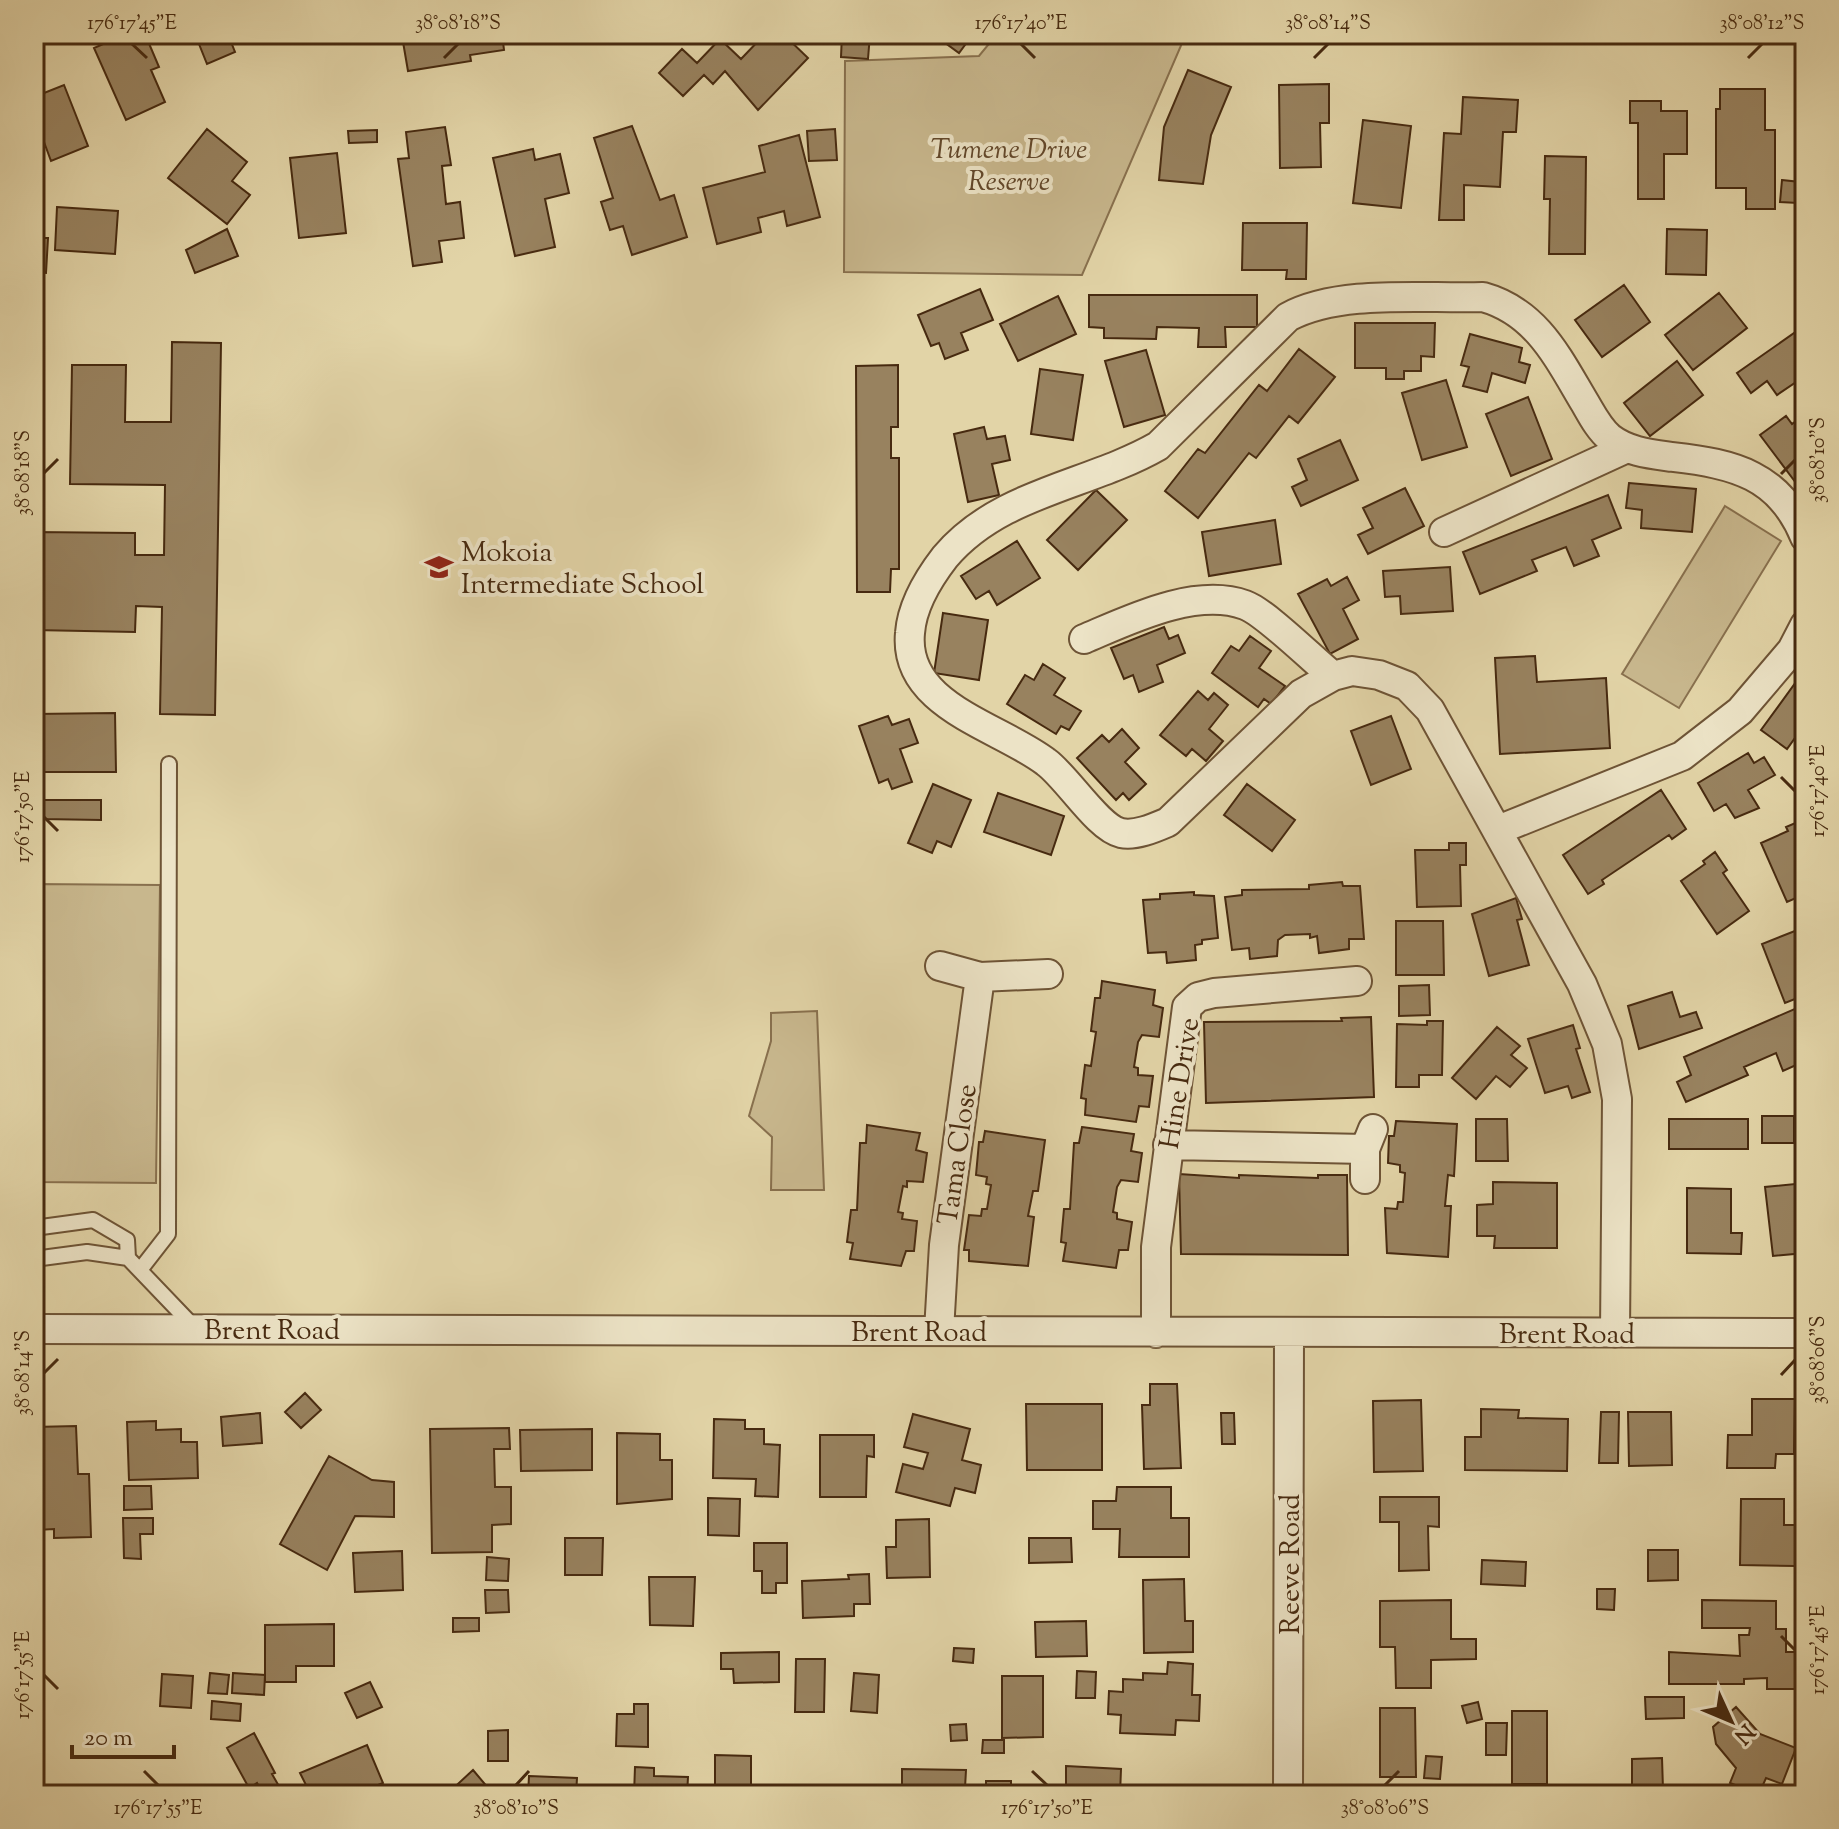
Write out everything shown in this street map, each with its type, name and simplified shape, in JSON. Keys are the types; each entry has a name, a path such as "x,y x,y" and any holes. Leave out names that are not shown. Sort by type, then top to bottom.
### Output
{"street":[{"path":"1615,1333 1617,1099 1607,1044 1582,984 1498,830 1430,710 1407,686 1379,675 1352,671 1333,676 1301,694 1168,822 1145,832 1120,833 1050,764 946,704 921,681 908,654 911,621 921,593 944,559 975,526 1022,502 1138,458 1158,446 1184,425 1288,317 1311,304 1347,300 1483,297 1503,303 1524,316 1547,339 1595,421 1609,437 1627,448 1724,463 1743,471 1769,485 1796,515 1805,537"},
{"path":"1444,532 1627,448"},
{"path":"1084,639 1167,604 1228,602 1247,605 1333,676"},
{"path":"1498,830 1682,756 1740,711 1792,650 1805,625"},
{"path":"940,966 980,977 1048,974"},
{"name":"Tama Close","path":"939,1331 944,1245 980,977"},
{"name":"Hine Drive","path":"1156,1333 1156,1247 1187,1007 1198,997 1357,981"},
{"path":"1168,1145 1369,1139 1365,1179"},
{"name":"Brent Road","path":"34,1329 1805,1333"},
{"name":"Reeve Road","path":"1288,1795 1289,1333"}],"lane":[{"path":"140,1270 168,1234 169,764"},
{"path":"34,1228 93,1220 127,1240 128,1258"},
{"path":"34,1259 87,1252 128,1258 196,1329"}],"green space":[{"name":"Tumene Drive Reserve","path":"997,34 1186,34 1082,275 844,272 845,61 979,56"},
{"path":"1725,506 1781,541 1679,708 1622,674"},
{"path":"34,884 160,885 156,1183 34,1182"},
{"path":"817,1011 824,1190 771,1190 772,1137 749,1116 771,1041 771,1013"}],"building":[{"path":"126,34 145,34 159,67 151,70 165,102 126,120 94,48"},
{"path":"195,34 235,34 229,37 235,52 207,64"},
{"path":"502,34 504,50 470,55 471,61 408,71 402,36"},
{"path":"765,34 783,34 808,58 758,110 725,71 713,84 704,75 683,96 659,73 682,49 697,63 720,39 741,59"},
{"path":"842,34 870,34 868,59 841,57"},
{"path":"933,34 973,34 959,53"},
{"path":"1188,70 1231,87 1211,135 1203,184 1159,180 1164,127"},
{"path":"1329,84 1329,123 1320,123 1321,167 1280,168 1279,85"},
{"path":"64,85 88,146 51,161 44,142 34,146 34,97"},
{"path":"1720,89 1765,89 1765,130 1775,130 1775,209 1746,209 1746,188 1716,188 1716,109 1720,109"},
{"path":"1463,97 1518,100 1516,132 1503,132 1500,187 1464,185 1464,220 1439,220 1444,133 1461,134"},
{"path":"1630,101 1661,101 1661,111 1687,111 1687,154 1664,154 1664,199 1638,199 1638,123 1630,123"},
{"path":"1363,120 1411,126 1401,208 1353,203"},
{"path":"632,126 660,200 674,195 687,237 632,255 623,226 610,230 601,202 613,198 594,138"},
{"path":"445,127 451,165 442,166 446,204 460,202 464,238 439,241 442,262 413,266 398,159 409,158 406,132"},
{"path":"207,129 247,162 232,181 250,195 227,224 168,178"},
{"path":"835,129 837,160 809,161 807,131"},
{"path":"377,130 377,142 349,143 348,131"},
{"path":"799,135 820,217 787,226 784,211 758,218 761,232 717,244 703,188 765,172 759,146"},
{"path":"533,149 535,160 560,154 569,193 545,199 555,247 515,256 493,158"},
{"path":"337,153 346,233 299,238 290,158"},
{"path":"1545,156 1586,157 1585,254 1549,254 1550,199 1544,199"},
{"path":"1782,180 1800,182 1798,203 1780,202"},
{"path":"57,207 118,211 115,254 55,250"},
{"path":"1243,223 1307,223 1306,279 1286,279 1287,270 1242,270"},
{"path":"227,229 238,256 195,273 186,250"},
{"path":"1667,229 1707,230 1706,275 1666,274"},
{"path":"34,238 48,238 46,273 34,272"},
{"path":"1624,285 1650,322 1602,357 1575,320"},
{"path":"980,289 993,320 961,333 968,350 945,359 939,343 931,346 918,315"},
{"path":"1719,293 1747,328 1693,370 1665,335"},
{"path":"1089,295 1257,295 1257,327 1225,327 1226,347 1198,347 1199,328 1157,327 1156,339 1104,338 1104,328 1089,327"},
{"path":"1058,296 1076,334 1018,361 1000,324"},
{"path":"1355,323 1435,323 1434,357 1421,356 1421,371 1404,371 1404,379 1386,379 1386,368 1355,368"},
{"path":"1797,331 1805,342 1805,376 1777,395 1767,381 1751,393 1737,373"},
{"path":"1470,334 1522,348 1519,362 1530,365 1525,383 1492,373 1487,392 1463,386 1469,367 1461,365"},
{"path":"172,342 221,343 215,715 160,714 162,607 136,606 135,632 34,630 34,532 135,533 135,555 164,555 165,485 70,484 72,365 126,365 125,422 171,422"},
{"path":"1299,349 1335,377 1298,423 1289,416 1256,458 1249,453 1198,518 1165,491 1198,449 1205,453 1259,385 1267,391"},
{"path":"1146,350 1165,415 1124,427 1105,361"},
{"path":"1677,361 1703,395 1650,436 1624,403"},
{"path":"898,365 898,427 891,427 891,458 899,458 899,569 891,569 890,592 857,592 856,366"},
{"path":"1040,369 1083,375 1073,440 1031,434"},
{"path":"1446,380 1467,447 1422,460 1402,393"},
{"path":"1528,397 1552,459 1511,476 1486,414"},
{"path":"1805,414 1805,489 1802,491 1760,435 1786,416 1792,424"},
{"path":"984,427 987,439 1005,436 1010,460 992,464 999,495 968,502 954,434"},
{"path":"1340,440 1358,480 1301,506 1292,487 1307,480 1298,459"},
{"path":"1629,483 1696,489 1692,532 1641,528 1642,510 1626,508"},
{"path":"1405,488 1424,526 1368,554 1358,535 1373,528 1363,508"},
{"path":"1096,490 1127,520 1078,570 1047,540"},
{"path":"1608,495 1621,528 1592,540 1599,556 1574,566 1566,547 1532,560 1537,571 1480,594 1463,552"},
{"path":"1275,520 1281,564 1209,576 1202,532"},
{"path":"1017,541 1040,578 997,605 989,591 976,599 961,576"},
{"path":"1450,567 1453,611 1401,614 1400,596 1385,597 1383,571"},
{"path":"1347,577 1359,600 1343,609 1358,639 1330,654 1298,594 1327,579 1331,586"},
{"path":"943,613 988,620 979,680 934,673"},
{"path":"1164,627 1169,639 1178,635 1185,653 1157,665 1163,682 1139,692 1133,675 1124,679 1111,648"},
{"path":"1250,636 1271,651 1259,668 1285,686 1271,704 1264,699 1258,707 1212,673 1231,646 1239,651"},
{"path":"1535,656 1537,682 1606,678 1610,748 1500,754 1495,658"},
{"path":"1043,664 1065,678 1054,695 1081,711 1069,730 1061,726 1056,734 1007,704 1025,675 1034,680"},
{"path":"1796,682 1805,689 1805,745 1795,738 1787,749 1761,730"},
{"path":"1198,691 1208,700 1214,693 1228,705 1209,729 1223,741 1206,761 1192,749 1186,756 1160,735"},
{"path":"115,713 116,772 34,772 34,714"},
{"path":"888,716 892,725 909,719 918,743 900,749 912,782 892,789 888,779 879,783 859,726"},
{"path":"1391,716 1411,769 1371,785 1351,731"},
{"path":"1122,729 1139,748 1125,762 1146,784 1129,800 1123,793 1116,800 1077,758 1102,735 1109,742"},
{"path":"1748,753 1754,763 1764,757 1775,775 1748,790 1759,808 1735,818 1726,804 1714,811 1698,783"},
{"path":"933,784 971,800 951,847 937,841 932,853 908,843"},
{"path":"1247,784 1295,820 1272,851 1224,815"},
{"path":"1661,790 1686,829 1672,839 1669,835 1602,880 1604,884 1588,894 1563,855"},
{"path":"998,793 1064,816 1051,855 984,832"},
{"path":"43,800 101,800 101,820 42,819"},
{"path":"1800,821 1805,832 1805,894 1787,902 1761,843 1788,831 1786,827"},
{"path":"1449,843 1466,843 1466,865 1460,865 1461,906 1417,907 1415,850 1449,850"},
{"path":"1715,852 1727,870 1723,873 1749,911 1717,934 1681,881 1705,864 1703,861"},
{"path":"1342,882 1343,886 1360,886 1364,939 1349,939 1349,949 1319,953 1317,936 1310,938 1310,934 1285,935 1278,940 1277,956 1250,959 1249,948 1232,950 1225,897 1242,895 1242,890 1309,889 1309,885"},
{"path":"1194,892 1194,895 1214,896 1218,938 1202,940 1202,944 1195,945 1196,960 1167,963 1166,952 1148,953 1143,900 1160,899 1160,894"},
{"path":"1516,898 1522,919 1517,920 1529,965 1489,976 1472,914"},
{"path":"1396,921 1443,921 1444,975 1396,975"},
{"path":"1805,927 1805,995 1785,1003 1762,944"},
{"path":"1102,981 1155,990 1153,1005 1163,1008 1159,1037 1142,1035 1138,1042 1134,1067 1138,1068 1138,1075 1153,1076 1149,1107 1139,1106 1136,1122 1085,1115 1086,1099 1081,1098 1085,1065 1091,1066 1096,1032 1091,1031 1095,998 1100,998"},
{"path":"1429,985 1430,1015 1399,1016 1399,986"},
{"path":"1672,992 1680,1017 1696,1012 1702,1028 1639,1049 1628,1006"},
{"path":"1804,1005 1805,1061 1783,1071 1776,1053 1744,1067 1748,1075 1686,1102 1677,1082 1691,1075 1684,1057"},
{"path":"1371,1017 1374,1097 1206,1103 1204,1022 1342,1021 1341,1018"},
{"path":"1427,1021 1443,1021 1442,1075 1419,1075 1419,1087 1396,1087 1397,1024 1427,1025"},
{"path":"1573,1025 1580,1048 1576,1049 1590,1092 1572,1098 1568,1086 1545,1093 1528,1039"},
{"path":"1497,1027 1520,1046 1511,1055 1527,1068 1510,1087 1496,1076 1476,1099 1452,1078"},
{"path":"1762,1116 1794,1116 1794,1143 1762,1143"},
{"path":"1476,1119 1507,1119 1508,1161 1476,1161"},
{"path":"1669,1119 1748,1119 1748,1149 1669,1149"},
{"path":"1396,1121 1457,1124 1454,1176 1448,1175 1445,1206 1451,1206 1448,1257 1387,1253 1385,1208 1397,1209 1398,1202 1403,1202 1405,1173 1400,1172 1400,1165 1388,1163 1389,1136 1394,1136"},
{"path":"867,1125 920,1133 916,1150 927,1153 923,1182 907,1181 907,1187 903,1186 898,1212 903,1213 902,1219 917,1221 914,1251 906,1251 901,1266 850,1259 853,1243 847,1242 851,1210 857,1210 860,1143 866,1143"},
{"path":"1082,1127 1134,1134 1131,1151 1142,1153 1138,1182 1121,1180 1117,1187 1113,1212 1117,1213 1117,1219 1132,1222 1128,1250 1119,1250 1116,1268 1063,1261 1066,1243 1061,1242 1064,1209 1070,1209 1074,1143 1079,1143"},
{"path":"985,1131 1045,1140 1038,1191 1033,1191 1028,1216 1034,1217 1028,1266 969,1261 969,1250 964,1250 969,1215 981,1216 982,1209 987,1209 991,1185 986,1184 987,1177 976,1175 979,1142 983,1142"},
{"path":"1179,1174 1239,1178 1239,1175 1318,1178 1318,1175 1347,1175 1348,1255 1181,1254"},
{"path":"1493,1182 1557,1183 1557,1248 1494,1248 1495,1236 1477,1236 1477,1205 1493,1204"},
{"path":"1805,1183 1805,1253 1773,1256 1765,1187"},
{"path":"1687,1188 1731,1189 1731,1233 1742,1233 1741,1254 1687,1253"},
{"path":"1150,1384 1177,1384 1181,1468 1144,1469 1142,1405 1150,1405"},
{"path":"305,1393 321,1410 301,1428 285,1412"},
{"path":"1752,1399 1795,1399 1794,1454 1776,1454 1775,1468 1727,1468 1728,1435 1752,1435"},
{"path":"1421,1400 1423,1471 1374,1472 1373,1401"},
{"path":"1026,1404 1102,1404 1102,1470 1027,1470"},
{"path":"1481,1409 1519,1410 1518,1418 1568,1419 1567,1471 1465,1470 1465,1437 1481,1437"},
{"path":"1601,1412 1619,1412 1618,1463 1599,1463"},
{"path":"1628,1412 1671,1412 1672,1465 1629,1466"},
{"path":"260,1413 262,1443 223,1446 221,1417"},
{"path":"1221,1413 1234,1413 1235,1444 1222,1444"},
{"path":"913,1414 970,1429 962,1460 981,1465 975,1493 955,1488 950,1506 896,1492 903,1464 923,1469 928,1453 904,1447"},
{"path":"714,1419 745,1420 745,1429 764,1429 764,1444 780,1445 778,1497 755,1496 756,1479 713,1478"},
{"path":"156,1421 156,1430 181,1429 181,1442 197,1442 198,1478 129,1480 127,1422"},
{"path":"76,1426 78,1474 89,1474 91,1537 54,1538 54,1529 37,1530 34,1427"},
{"path":"509,1428 510,1449 494,1449 495,1487 511,1487 511,1524 492,1525 492,1552 432,1553 430,1429"},
{"path":"592,1429 592,1470 521,1471 520,1430"},
{"path":"617,1433 660,1434 660,1460 672,1460 672,1499 617,1504"},
{"path":"820,1435 874,1435 874,1457 867,1456 866,1497 820,1497"},
{"path":"329,1456 372,1480 394,1482 394,1517 355,1516 327,1570 280,1544"},
{"path":"124,1486 151,1486 152,1509 124,1510"},
{"path":"1117,1487 1171,1487 1171,1518 1189,1518 1189,1557 1119,1557 1120,1529 1093,1529 1093,1501 1116,1501"},
{"path":"1380,1497 1439,1497 1439,1527 1428,1526 1429,1570 1399,1571 1399,1522 1380,1522"},
{"path":"708,1498 740,1499 739,1536 708,1535"},
{"path":"1741,1499 1784,1499 1784,1525 1795,1525 1795,1566 1740,1565"},
{"path":"123,1518 153,1518 153,1534 140,1534 141,1559 124,1558"},
{"path":"929,1519 930,1577 887,1578 886,1547 896,1547 896,1520"},
{"path":"565,1538 603,1538 602,1575 565,1575"},
{"path":"1029,1538 1071,1538 1072,1562 1029,1563"},
{"path":"754,1543 787,1543 787,1583 776,1583 776,1593 762,1593 762,1571 754,1571"},
{"path":"1648,1550 1678,1550 1678,1580 1648,1581"},
{"path":"402,1551 403,1590 355,1592 353,1553"},
{"path":"487,1557 509,1559 508,1581 486,1580"},
{"path":"1482,1560 1526,1562 1525,1586 1481,1584"},
{"path":"869,1574 870,1604 854,1604 854,1616 803,1618 802,1581 849,1579 848,1575"},
{"path":"649,1577 695,1577 693,1626 650,1625"},
{"path":"1184,1579 1185,1621 1193,1621 1193,1652 1144,1653 1143,1580"},
{"path":"1597,1589 1615,1589 1614,1610 1597,1609"},
{"path":"485,1590 508,1590 509,1612 486,1613"},
{"path":"1451,1600 1451,1639 1476,1639 1476,1659 1431,1660 1431,1688 1396,1688 1395,1647 1380,1647 1380,1601"},
{"path":"1702,1600 1776,1601 1776,1629 1786,1629 1786,1652 1796,1652 1796,1689 1767,1689 1767,1678 1744,1679 1744,1684 1669,1684 1669,1652 1740,1656 1739,1635 1749,1635 1750,1628 1702,1628"},
{"path":"453,1618 479,1618 479,1631 453,1632"},
{"path":"1086,1621 1087,1656 1036,1657 1035,1622"},
{"path":"334,1624 334,1666 296,1666 296,1682 265,1682 265,1625"},
{"path":"954,1648 974,1649 973,1663 953,1661"},
{"path":"779,1652 779,1682 734,1683 733,1669 721,1669 721,1653"},
{"path":"796,1659 825,1659 824,1712 795,1712"},
{"path":"1168,1662 1193,1664 1192,1695 1200,1695 1199,1721 1176,1720 1175,1735 1120,1733 1121,1715 1108,1714 1109,1691 1123,1692 1123,1679 1143,1680 1143,1673 1167,1674"},
{"path":"1077,1671 1096,1672 1095,1698 1076,1698"},
{"path":"210,1673 229,1675 227,1694 208,1693"},
{"path":"233,1673 265,1675 264,1695 232,1693"},
{"path":"854,1673 879,1675 877,1713 851,1711"},
{"path":"162,1674 193,1676 191,1708 160,1706"},
{"path":"1002,1676 1043,1676 1043,1737 1002,1738"},
{"path":"370,1682 382,1707 357,1718 345,1693"},
{"path":"1645,1697 1684,1697 1684,1718 1646,1719"},
{"path":"212,1701 241,1704 240,1721 211,1719"},
{"path":"1478,1702 1482,1719 1467,1723 1462,1706"},
{"path":"634,1704 648,1704 648,1747 616,1746 617,1714 634,1714"},
{"path":"1736,1707 1760,1734 1796,1748 1782,1784 1766,1778 1759,1794 1730,1783 1736,1768 1716,1744 1713,1727"},
{"path":"1380,1708 1415,1708 1416,1777 1380,1777"},
{"path":"1512,1711 1547,1711 1547,1784 1512,1784"},
{"path":"1486,1723 1507,1723 1506,1755 1486,1755"},
{"path":"966,1724 967,1740 951,1741 950,1725"},
{"path":"508,1730 508,1761 488,1761 488,1731"},
{"path":"254,1733 284,1795 264,1795 257,1783 249,1788 227,1748"},
{"path":"983,1740 1004,1740 1004,1753 982,1753"},
{"path":"367,1745 383,1783 353,1795 311,1795 300,1773"},
{"path":"715,1755 751,1756 751,1795 715,1795"},
{"path":"1426,1756 1442,1757 1440,1779 1424,1778"},
{"path":"1662,1758 1663,1789 1632,1789 1632,1759"},
{"path":"1066,1766 1121,1769 1120,1795 1066,1795"},
{"path":"635,1767 654,1768 654,1776 688,1777 687,1795 634,1795"},
{"path":"902,1769 966,1770 965,1788 972,1788 971,1795 902,1795"},
{"path":"473,1770 489,1789 483,1795 446,1795"},
{"path":"529,1776 577,1778 576,1795 528,1795"},
{"path":"986,1781 1011,1781 1011,1795 986,1795"},
{"path":"876,1786 876,1795 810,1795 810,1789"}],"place":[{"name":"Mokoia Intermediate School","path":"439,567"}]}
